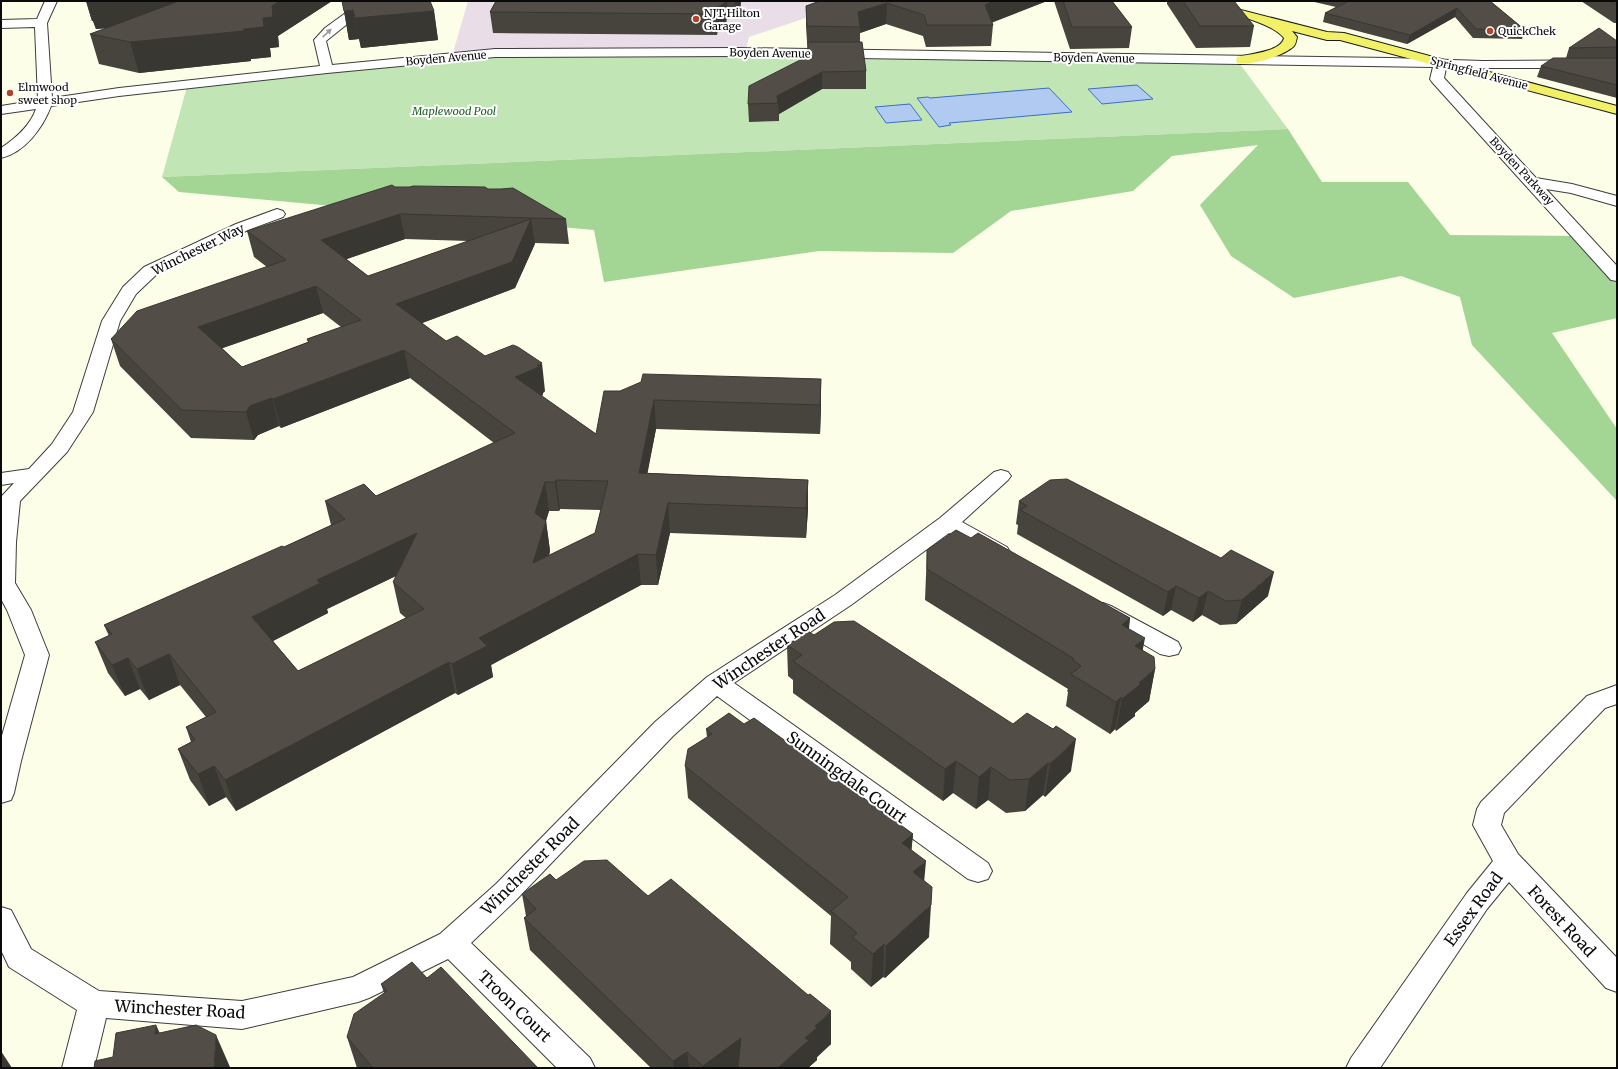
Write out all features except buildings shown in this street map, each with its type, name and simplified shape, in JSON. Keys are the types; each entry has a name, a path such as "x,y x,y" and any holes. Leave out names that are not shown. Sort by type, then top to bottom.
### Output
{"main road":[{"name":"Springfield Avenue","path":"1192,1 1327,36 1340,36 1617,110"},
{"name":"Springfield Avenue","path":"1216,2 1335,32 1340,36"},
{"path":"1242,60 1273,54 1287,46 1290,40 1289,35 1277,25 1251,16"}],"street":[{"path":"1,154 35,127 40,119 45,104 41,23 51,1"},
{"path":"326,69 320,40 329,31 370,1"},
{"path":"1,24 41,23"},
{"name":"Boyden Avenue","path":"1,110 119,92 326,69 496,53 738,52 1440,63 1483,65 1617,64"},
{"name":"Boyden Parkway","path":"1440,63 1437,79 1533,182 1617,276"},
{"path":"1533,182 1572,188 1617,201"},
{"name":"Winchester Way","path":"4,493 36,474 60,448 83,412 111,321 129,291 150,271 242,226 277,214"},
{"name":"Winchester Road","path":"1,918 20,958 94,1004 242,1015 358,989 451,943 506,892 664,729 716,683 843,600 948,523 1001,476"},
{"path":"1,792 37,655 19,610 4,583 4,493"},
{"path":"948,523 1017,562"},
{"path":"1086,601 1168,648"},
{"name":"Sunningdale Court","path":"716,683 978,871"},
{"name":"Essex Road","path":"1362,1068 1477,901 1508,862 1487,825 1490,809 1596,702 1617,694"},
{"name":"Forest Road","path":"1508,862 1617,979"},
{"name":"Troon Court","path":"451,943 579,1068"},
{"path":"78,1068 94,1004"}],"shaded area":[{"name":"NJT Hilton Garage","path":"468,1 856,1 749,37 745,55 452,56"}],"green space":[{"name":"Maplewood Pool","path":"745,55 1237,60 1288,129 162,177 188,83 452,56"},
{"path":"1288,129 1322,182 1408,182 1450,235 1579,236 1617,277 1617,318 1552,333 1617,429 1617,501 1472,345 1460,297 1401,276 1294,298 1231,256 1200,205 1258,145 1172,156 1133,191 1011,211 953,253 819,251 604,282 594,230 179,192 162,177"}],"water":[{"path":"1137,85 1153,99 1102,104 1088,89"},
{"path":"1049,88 1072,112 949,123 951,125 939,127 917,98 930,98"},
{"path":"910,104 922,120 886,123 875,107"}],"place":[{"name":"NJT Hilton Garage","path":"696,19"},
{"name":"QuickChek","path":"1490,31"},
{"name":"Elmwood sweet shop","path":"10,93"}]}
